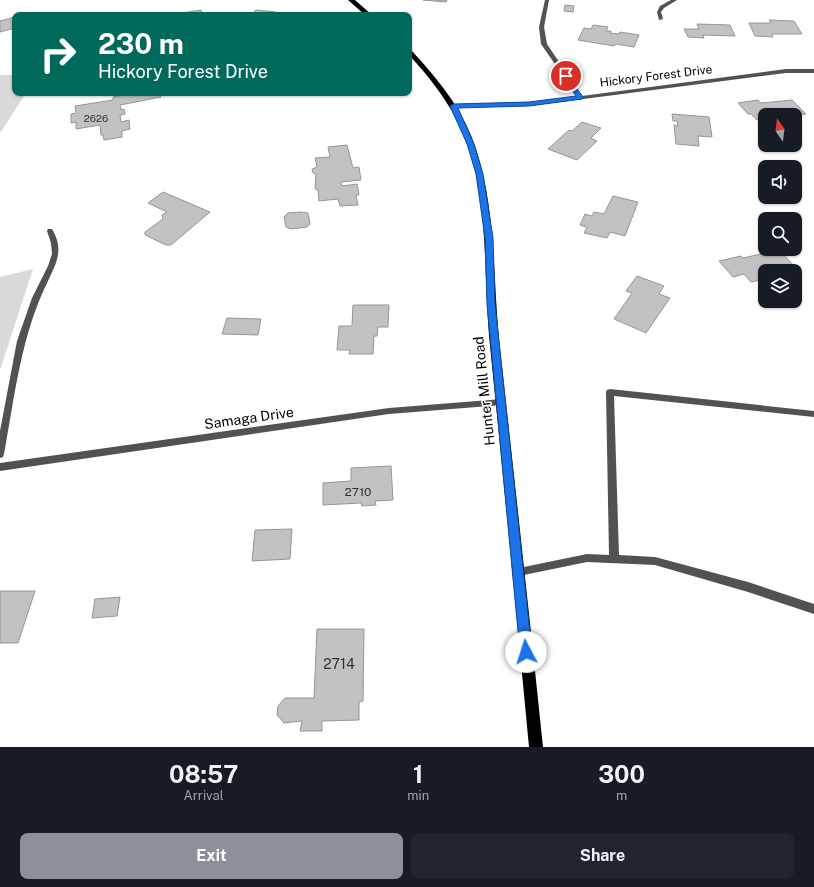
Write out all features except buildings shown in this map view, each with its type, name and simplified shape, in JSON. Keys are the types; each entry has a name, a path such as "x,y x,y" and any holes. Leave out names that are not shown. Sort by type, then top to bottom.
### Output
{"main road":[{"path":"351,0 365,12"},
{"name":"Hunter Mill Road","path":"412,55 454,106 471,144 479,174 489,238 491,304 536,747"}],"street":[{"path":"547,0 541,25 541,34 544,44 580,97"},
{"path":"661,19 659,12 662,7 675,0"},
{"name":"Hickory Forest Drive","path":"454,106 529,104 786,71 814,71"},
{"path":"0,454 9,396 26,320 37,293 54,265 56,250 54,237 50,231"},
{"path":"614,559 610,392 814,414"},
{"name":"Samaga Drive","path":"0,467 389,411 502,402"},
{"path":"519,572 587,558 655,561 748,587 814,609"}],"shaded area":[{"path":"0,75 12,75 12,96 24,96 0,133"},
{"path":"33,269 0,370 0,277"}],"route":[{"path":"526,652 491,304 489,238 479,174 471,144 454,106 529,104 580,97 566,76"}]}
